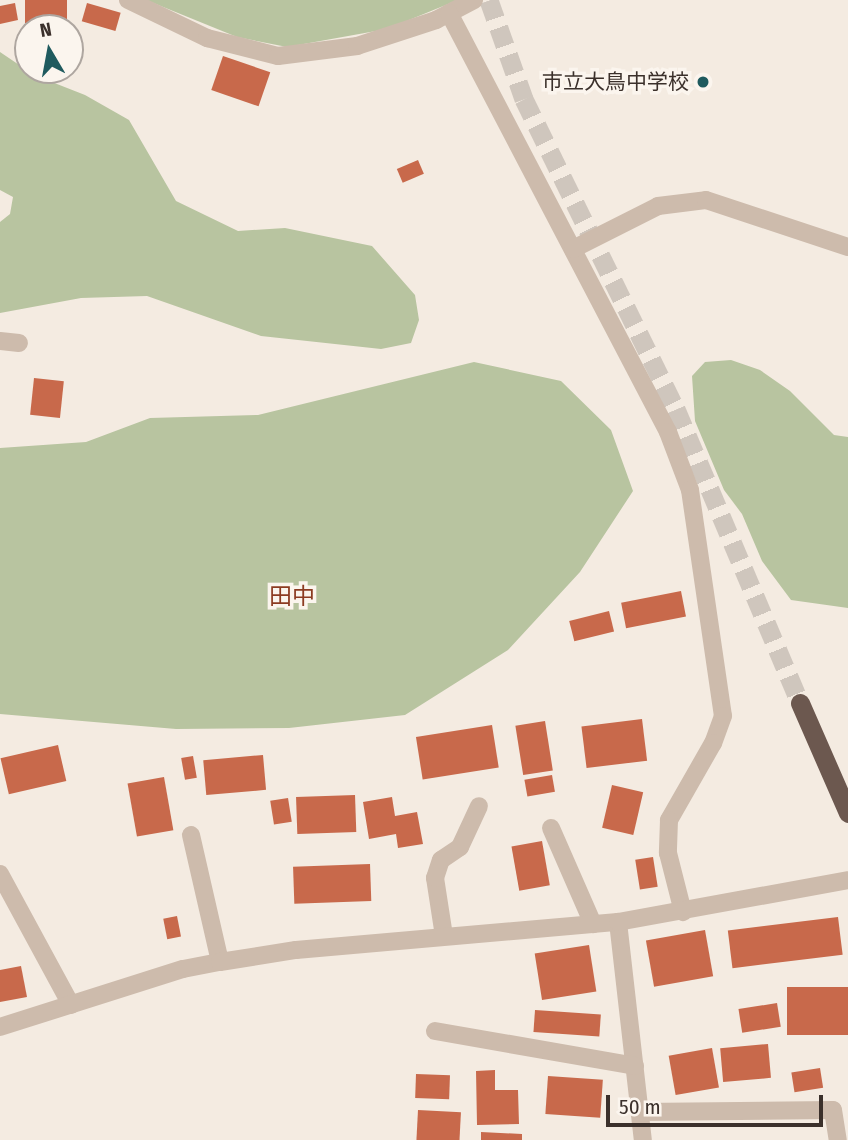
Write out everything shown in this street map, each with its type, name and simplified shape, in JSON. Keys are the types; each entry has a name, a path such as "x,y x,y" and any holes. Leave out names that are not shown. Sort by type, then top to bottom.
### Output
{"highway":[{"path":"800,703 848,813"}],"street":[{"path":"128,0 207,38 278,56 356,46 449,13 474,0"},
{"path":"449,13 668,432 690,490 723,716 713,743 669,820 668,853 683,912"},
{"path":"573,249 658,206 706,200 848,247"},
{"path":"0,341 19,343"},
{"path":"444,936 435,878 441,860 460,847 479,806"},
{"path":"551,828 593,924"},
{"path":"191,835 220,962"},
{"path":"0,874 71,1004"},
{"path":"0,1027 183,969 220,962 296,950 618,922 848,880"},
{"path":"618,922 643,1140"},
{"path":"435,1031 635,1066"},
{"path":"640,1112 833,1110 838,1140"}],"green space":[{"path":"146,0 458,0 387,29 287,47 237,37"},
{"path":"0,52 14,61 14,84 57,84 85,95 129,120 176,201 238,231 285,228 372,246 415,295 419,320 411,343 381,349 261,336 147,296 81,298 0,313 0,222 10,214 13,197 0,190"},
{"path":"731,360 760,370 790,391 834,435 848,437 848,608 791,600 762,561 742,514 724,490 695,421 692,376 705,362"},
{"path":"474,362 561,381 611,430 633,491 580,572 508,650 405,715 289,728 176,729 0,714 0,448 86,442 150,418 258,415"}],"building":[{"path":"25,0 67,0 67,14 25,14"},
{"path":"15,3 17,14 14,14 14,21 0,24 0,6"},
{"path":"87,3 121,13 115,31 84,22"},
{"path":"223,56 270,72 259,106 211,90"},
{"path":"418,160 424,174 403,183 397,169"},
{"path":"34,378 64,381 60,418 30,415"},
{"path":"681,591 686,617 626,628 621,603"},
{"path":"609,611 614,631 574,641 569,621"},
{"path":"642,719 647,761 587,768 581,726"},
{"path":"545,721 553,770 523,775 515,726"},
{"path":"492,725 499,767 423,780 416,737"},
{"path":"58,745 66,781 9,794 1,758"},
{"path":"263,755 266,790 206,795 203,760"},
{"path":"193,756 197,778 185,780 181,758"},
{"path":"552,775 555,792 527,797 524,780"},
{"path":"164,777 173,830 137,837 128,783"},
{"path":"612,785 643,792 633,835 602,828"},
{"path":"355,795 356,832 297,834 296,797"},
{"path":"392,797 395,816 417,812 423,844 398,848 396,834 369,839 363,802"},
{"path":"288,798 292,822 274,825 270,801"},
{"path":"542,841 550,885 519,891 511,846"},
{"path":"653,857 658,887 640,889 635,860"},
{"path":"370,864 371,901 294,904 293,867"},
{"path":"177,916 181,937 167,939 163,919"},
{"path":"838,917 843,955 732,968 728,931"},
{"path":"705,930 713,976 654,987 646,940"},
{"path":"589,945 596,991 542,1000 535,954"},
{"path":"21,966 27,997 0,1002 0,970"},
{"path":"787,987 848,987 848,1035 787,1035"},
{"path":"777,1003 781,1027 742,1033 738,1009"},
{"path":"535,1010 601,1015 599,1037 533,1032"},
{"path":"768,1044 771,1078 723,1082 720,1048"},
{"path":"712,1048 719,1087 676,1095 669,1056"},
{"path":"820,1068 823,1088 794,1092 791,1073"},
{"path":"495,1070 495,1090 518,1090 519,1124 477,1125 476,1071"},
{"path":"416,1074 450,1075 449,1099 415,1098"},
{"path":"548,1076 603,1080 600,1118 545,1114"},
{"path":"418,1110 461,1112 459,1140 416,1140"},
{"path":"481,1132 522,1134 522,1140 481,1140"}],"tunnel":[{"path":"489,0 524,99 676,409 800,703"}],"place":[{"name":"市立大鳥中学校","path":"703,82"}],"district":[{"name":"田中","path":"292,596"}]}
